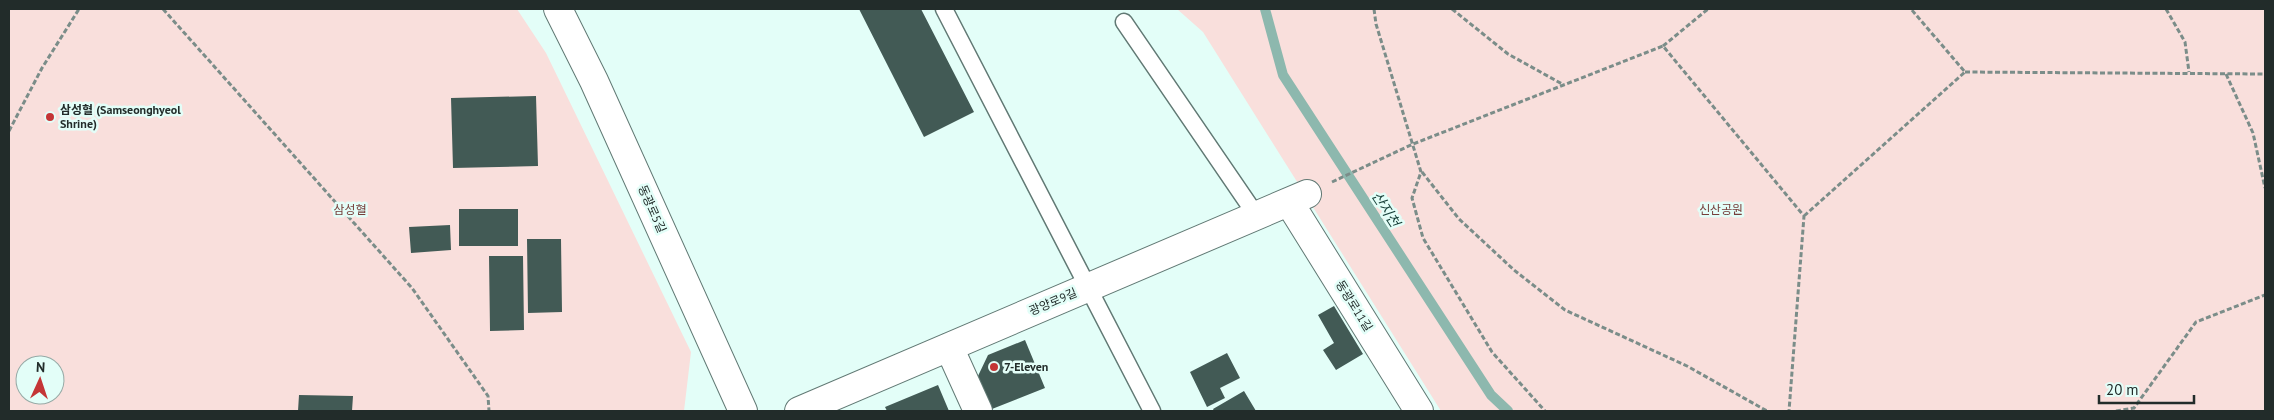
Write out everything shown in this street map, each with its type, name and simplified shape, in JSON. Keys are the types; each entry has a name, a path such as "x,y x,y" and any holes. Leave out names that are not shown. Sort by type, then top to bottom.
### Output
{"street":[{"name":"동광로5길","path":"558,9 594,81 743,411"},
{"name":"광양로9길","path":"799,411 1298,198"},
{"name":"동광로11길","path":"1298,198 1419,411"},
{"path":"949,347 978,411"}],"lane":[{"path":"944,9 1152,411"},
{"path":"1124,22 1256,215"}],"path":[{"path":"9,131 42,68 79,9"},
{"path":"164,9 412,288 488,396 489,411"},
{"path":"1374,9 1376,24 1422,172 1459,218 1514,270 1565,310 1687,366 1767,411"},
{"path":"1452,9 1508,54 1564,85"},
{"path":"1298,198 1413,144 1663,46 1708,9"},
{"path":"1911,9 1965,72"},
{"path":"2166,9 2185,42 2190,72"},
{"path":"1663,46 1804,216"},
{"path":"1789,411 1804,216 1965,72 2265,74"},
{"path":"2226,74 2253,133 2265,188"},
{"path":"1422,172 1412,198 1423,238 1492,352 1545,411"},
{"path":"2116,411 2134,408 2196,322 2265,295"}],"green space":[{"name":"삼성혈","path":"9,9 517,9 546,53 691,352 684,411 9,411"},
{"name":"신산공원","path":"1177,9 2265,9 2265,411 1441,411 1203,32"}],"building":[{"path":"859,9 921,9 974,112 924,137"},
{"path":"536,96 538,166 453,168 451,98"},
{"path":"459,209 518,209 518,246 459,246"},
{"path":"450,225 451,250 411,253 409,227"},
{"path":"527,239 561,239 562,312 528,313"},
{"path":"489,256 523,256 524,330 490,331"},
{"path":"1334,306 1363,354 1336,370 1323,350 1334,343 1318,315"},
{"path":"1025,340 1045,388 992,409 978,376 988,355"},
{"path":"1227,353 1240,378 1220,388 1225,398 1207,407 1190,372"},
{"path":"938,385 949,411 887,411 885,407"},
{"path":"1244,391 1256,411 1214,411 1213,409"},
{"path":"299,395 353,396 352,411 298,411"}],"waterway":[{"name":"산지천","path":"1265,9 1283,75 1491,395 1508,411"}],"place":[{"name":"삼성혈 (Samseonghyeol Shrine)","path":"50,117"},
{"name":"7-Eleven","path":"994,367"}]}
